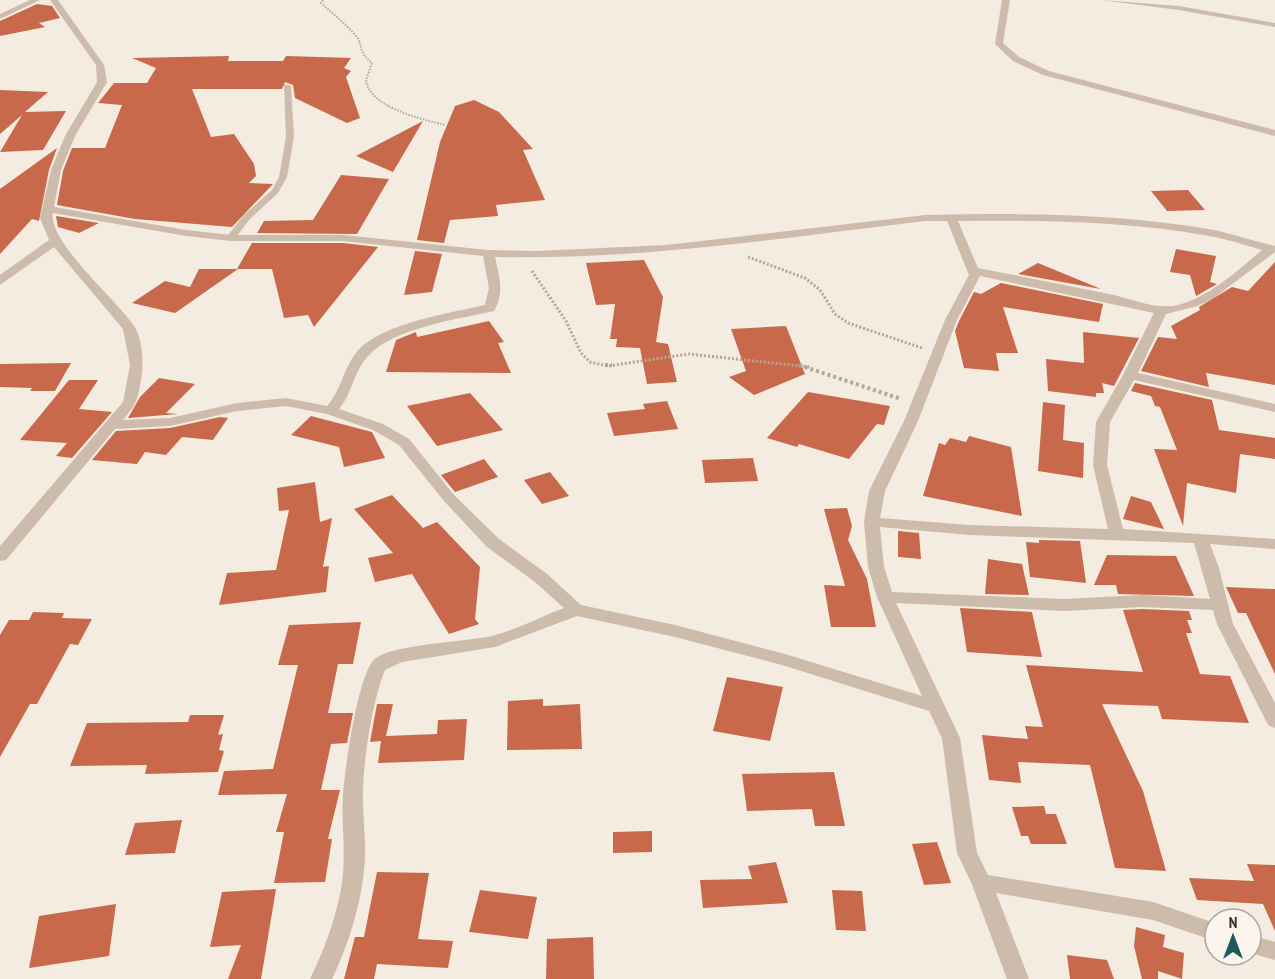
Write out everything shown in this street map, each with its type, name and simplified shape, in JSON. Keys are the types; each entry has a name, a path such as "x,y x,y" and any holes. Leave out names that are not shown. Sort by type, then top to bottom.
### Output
{"street":[{"path":"0,17 36,0"},
{"path":"0,556 130,403 137,365 129,328 55,241 46,218 56,170 70,136 102,82 103,75 100,65 54,0"},
{"path":"1006,0 999,44 1016,59 1046,73 1275,133"},
{"path":"1104,0 1179,8 1275,25"},
{"path":"49,209 186,233 231,238 344,238 514,254 711,244 925,218 1127,224 1201,231 1273,249"},
{"path":"951,218 974,271 951,320 918,406 877,491 872,522 876,567 885,597 911,657 938,707 951,738 967,853 981,882 1018,979"},
{"path":"0,281 55,241"},
{"path":"974,271 1124,300 1161,311 1186,307 1224,288 1273,249"},
{"path":"330,411 342,400 360,357 367,349 416,326 490,308 495,301 496,293 488,253"},
{"path":"1117,535 1100,465 1103,422 1130,375 1161,311"},
{"path":"1130,375 1275,408"},
{"path":"111,425 170,422 269,403 299,404 330,411 378,427 404,442 449,498 494,543 541,578 576,610 675,631 774,657 938,707"},
{"path":"872,522 970,530 1200,538 1275,544"},
{"path":"1200,538 1225,624 1275,721"},
{"path":"885,597 1064,605 1142,601 1220,605"},
{"path":"321,979 343,931 355,857 353,792 371,687 377,667 388,659 402,656 495,642 576,610"},
{"path":"981,882 1154,911 1203,928"}],"lane":[{"path":"231,238 246,218 275,191 283,177 290,136 287,86"}],"path":[{"path":"323,0 321,3 326,9 345,22 352,34 358,37 362,55 372,63 366,79 367,87 374,95 407,114 445,125"},
{"path":"711,244 804,277 822,293 827,306 837,316 868,331 939,354"},
{"path":"514,254 535,273 566,321 581,353 590,362 608,366 688,354 718,360 807,366 918,406"}],"building":[{"path":"37,4 52,6 60,18 39,23 45,27 0,36 0,21"},
{"path":"229,56 228,61 283,61 286,56 351,58 344,68 351,71 346,77 360,118 347,123 295,98 293,85 285,82 282,89 192,89 211,137 234,134 254,164 256,176 249,183 273,184 232,227 135,219 57,205 63,171 72,148 105,148 122,105 98,103 114,83 147,83 156,68 132,58"},
{"path":"0,90 48,92 25,112 66,111 43,150 0,152 22,115 0,134"},
{"path":"474,100 499,112 533,149 523,150 545,200 496,205 498,216 450,220 444,243 417,240 440,142 455,106"},
{"path":"423,121 393,172 356,156"},
{"path":"57,148 49,170 39,221 32,219 0,254 0,189"},
{"path":"341,175 389,179 357,234 257,233 264,221 313,220"},
{"path":"1188,190 1205,210 1167,211 1151,191"},
{"path":"56,216 99,223 79,233 58,227"},
{"path":"252,243 343,243 378,247 314,327 308,315 284,318 272,269 237,269"},
{"path":"1176,249 1216,256 1210,282 1217,284 1196,296 1190,275 1170,272"},
{"path":"415,251 442,254 432,292 404,295"},
{"path":"644,260 663,297 656,342 668,344 677,382 647,384 640,348 616,347 617,339 610,339 615,304 596,305 586,263"},
{"path":"1275,262 1275,385 1206,373 1209,387 1141,371 1158,337 1177,339 1171,326 1200,310 1199,307 1232,287 1248,291"},
{"path":"1038,263 1101,289 1018,274"},
{"path":"199,269 238,269 175,313 132,303 165,281 190,287"},
{"path":"1001,283 1103,304 1099,322 1003,307 1018,353 996,353 999,371 964,368 955,331 959,321 974,292 981,294"},
{"path":"489,321 504,342 498,343 511,373 386,372 396,340 416,332 417,337"},
{"path":"786,326 805,374 754,395 729,377 746,371 731,329"},
{"path":"1083,332 1139,338 1114,386 1102,383 1104,393 1096,393 1096,397 1048,391 1046,359 1084,363"},
{"path":"71,363 55,391 30,391 32,388 0,387 0,364"},
{"path":"159,378 195,384 166,413 178,414 128,418 140,397"},
{"path":"69,380 98,380 79,409 112,412 72,458 56,456 67,443 20,440"},
{"path":"1135,383 1212,400 1219,430 1275,438 1275,459 1240,454 1236,493 1187,483 1183,526 1154,449 1177,450 1160,407 1155,406 1151,396 1131,391"},
{"path":"808,392 890,406 884,425 877,424 849,459 799,444 797,447 767,438"},
{"path":"470,393 503,430 437,446 407,406"},
{"path":"667,401 678,429 614,436 607,413 645,409 643,404"},
{"path":"1043,402 1065,405 1063,440 1084,443 1083,478 1038,471"},
{"path":"311,416 372,432 385,458 344,467 339,447 291,435"},
{"path":"220,417 228,418 213,440 182,437 166,455 145,452 137,464 92,460 116,431 170,428"},
{"path":"969,436 1011,447 1022,516 923,496 939,443 945,445 950,438 966,442"},
{"path":"753,458 758,481 705,483 702,460"},
{"path":"484,459 498,477 455,492 441,475"},
{"path":"550,472 569,496 542,504 524,480"},
{"path":"315,482 320,522 332,518 323,567 329,566 326,592 219,605 227,573 276,570 289,510 279,511 277,488"},
{"path":"392,495 423,528 437,522 480,567 475,619 479,624 449,634 412,574 375,582 368,558 393,553 354,509"},
{"path":"1131,496 1151,502 1164,529 1123,519"},
{"path":"847,508 852,526 848,540 867,579 876,627 831,627 824,585 845,586 824,509"},
{"path":"898,531 919,533 921,559 898,557"},
{"path":"1039,540 1080,541 1086,583 1030,577 1026,542 1039,543"},
{"path":"1107,555 1176,556 1194,596 1118,594 1116,585 1094,585"},
{"path":"988,559 1022,564 1029,595 985,594"},
{"path":"1226,587 1275,589 1275,674 1246,613 1238,613"},
{"path":"960,608 1032,612 1042,657 967,652"},
{"path":"1123,610 1189,611 1192,620 1187,620 1192,633 1186,633 1200,674 1230,676 1249,723 1162,719 1158,706 1102,704 1143,791 1166,871 1115,868 1090,765 1018,762 1021,783 989,780 982,735 1028,739 1025,726 1043,727 1026,665 1143,672"},
{"path":"33,612 64,613 62,618 92,619 78,645 70,644 37,704 30,704 0,757 0,635 9,620 29,620"},
{"path":"361,622 353,664 338,664 328,713 353,713 347,743 331,744 321,790 340,790 328,839 332,839 325,882 274,883 284,832 276,832 287,794 218,795 224,771 273,769 298,665 278,665 289,625"},
{"path":"727,677 783,687 770,741 713,731"},
{"path":"543,699 543,706 580,704 582,749 507,750 508,701"},
{"path":"377,704 393,704 386,736 437,734 438,720 467,719 464,760 378,763 381,741 370,742"},
{"path":"190,715 224,715 218,735 223,734 219,750 224,751 218,772 145,774 147,765 70,766 87,723 188,722"},
{"path":"834,772 845,826 815,826 812,809 747,811 742,774"},
{"path":"1044,806 1046,814 1056,814 1067,844 1031,844 1028,836 1021,836 1012,807"},
{"path":"182,820 175,853 125,855 135,823"},
{"path":"652,831 652,852 613,853 613,832"},
{"path":"937,842 951,883 924,885 912,844"},
{"path":"776,862 788,903 703,908 700,880 752,879 748,866"},
{"path":"1247,864 1275,865 1275,931 1263,904 1197,900 1189,878 1254,881"},
{"path":"377,872 429,873 418,939 453,941 448,968 377,964 374,979 344,979 355,937 364,937"},
{"path":"276,889 261,979 228,979 241,945 210,947 222,892"},
{"path":"480,890 537,897 528,939 469,932"},
{"path":"832,890 862,891 866,931 836,930"},
{"path":"116,904 109,956 29,968 39,916"},
{"path":"1136,927 1165,935 1163,947 1184,953 1182,979 1158,971 1158,979 1142,979 1134,946"},
{"path":"593,937 594,979 546,979 547,939"},
{"path":"1067,955 1107,960 1114,979 1070,979"}]}
